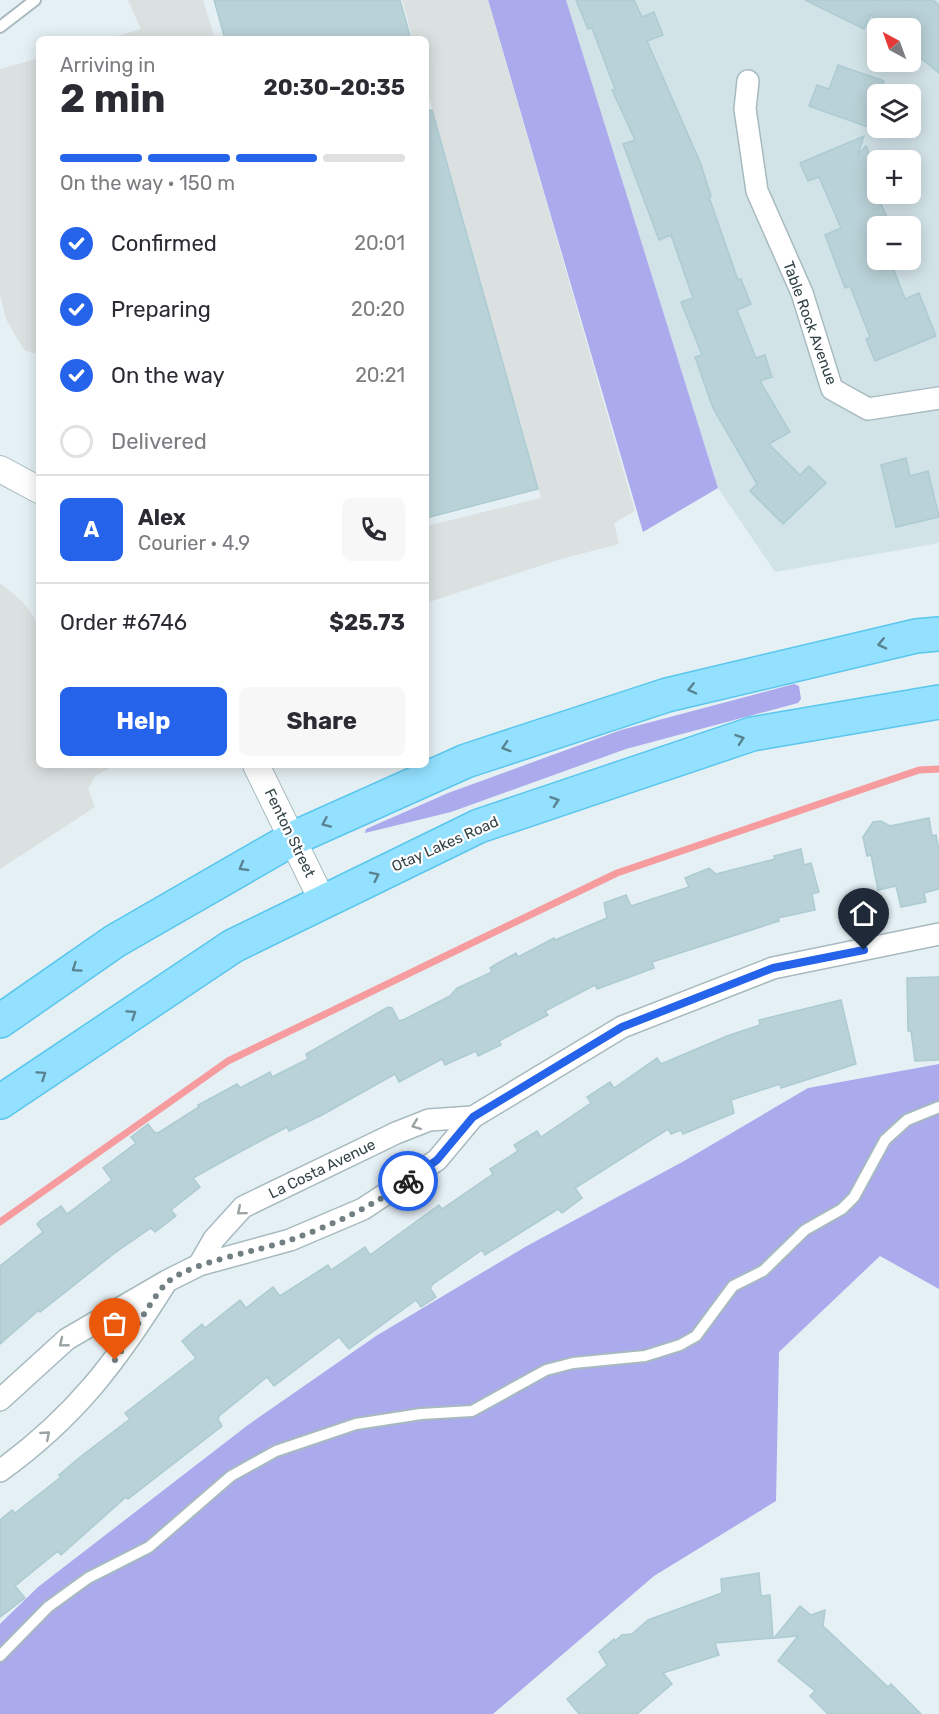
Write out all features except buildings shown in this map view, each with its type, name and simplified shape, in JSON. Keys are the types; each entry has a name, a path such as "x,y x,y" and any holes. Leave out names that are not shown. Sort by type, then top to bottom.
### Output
{"main road":[{"path":"0,1021 115,941 294,838 466,761 667,695 916,636 939,634"},
{"name":"Otay Lakes Road","path":"0,1102 233,946 479,826 753,734 939,702"}],"street":[{"name":"Table Rock Avenue","path":"747,81 745,109 757,191 802,293 832,389 867,409 939,398"},
{"path":"0,469 36,488"},
{"name":"Fenton Street","path":"258,768 294,838 323,902"},
{"name":"La Costa Avenue","path":"0,1400 67,1339 167,1281 199,1265 290,1240 363,1209 437,1160 473,1117 622,1027 773,968 939,934"},
{"name":"La Costa Avenue","path":"199,1265 214,1239 243,1207 396,1133 429,1120 473,1117"},
{"path":"0,1471 40,1440 86,1395 128,1343 167,1281"}],"lane":[{"path":"0,27 36,0"},
{"path":"0,1656 48,1607 88,1578 149,1547 231,1476 276,1451 356,1424 421,1414 472,1411 546,1370 573,1363 645,1356 680,1345 696,1336 734,1286 763,1271 805,1230 842,1209 854,1197 885,1140 907,1120 939,1107"}],"shaded area":[{"path":"128,0 203,0 214,36 117,36 141,29"},
{"path":"402,0 488,0 635,511 614,523 619,544 561,559 429,602 429,525 541,498 429,97 429,36 412,36"},
{"path":"488,0 566,0 718,488 643,532"},
{"path":"566,0 939,0 939,543 775,572 718,488"},
{"path":"36,59 36,354 24,350 6,319 0,295 0,69"},
{"path":"0,583 23,602 36,621 36,768 110,768 95,776 88,789 95,807 0,869"},
{"path":"794,684 799,686 801,699 798,703 626,749 451,812 365,833 366,829 448,793 621,730"},
{"path":"939,1064 939,1289 880,1256 779,1352 776,1501 654,1576 493,1714 0,1714 0,1624 38,1587 248,1425 376,1336 525,1247 684,1161 808,1088"}],"waterway":[{"path":"0,1222 228,1061 617,873 919,770 939,769"}],"way so far":[{"path":"115,1360 167,1281 199,1265 226,1260 324,1227 363,1209 408,1181"}],"route":[{"path":"408,1181 437,1160 473,1117 622,1027 773,968 864,950"}]}
